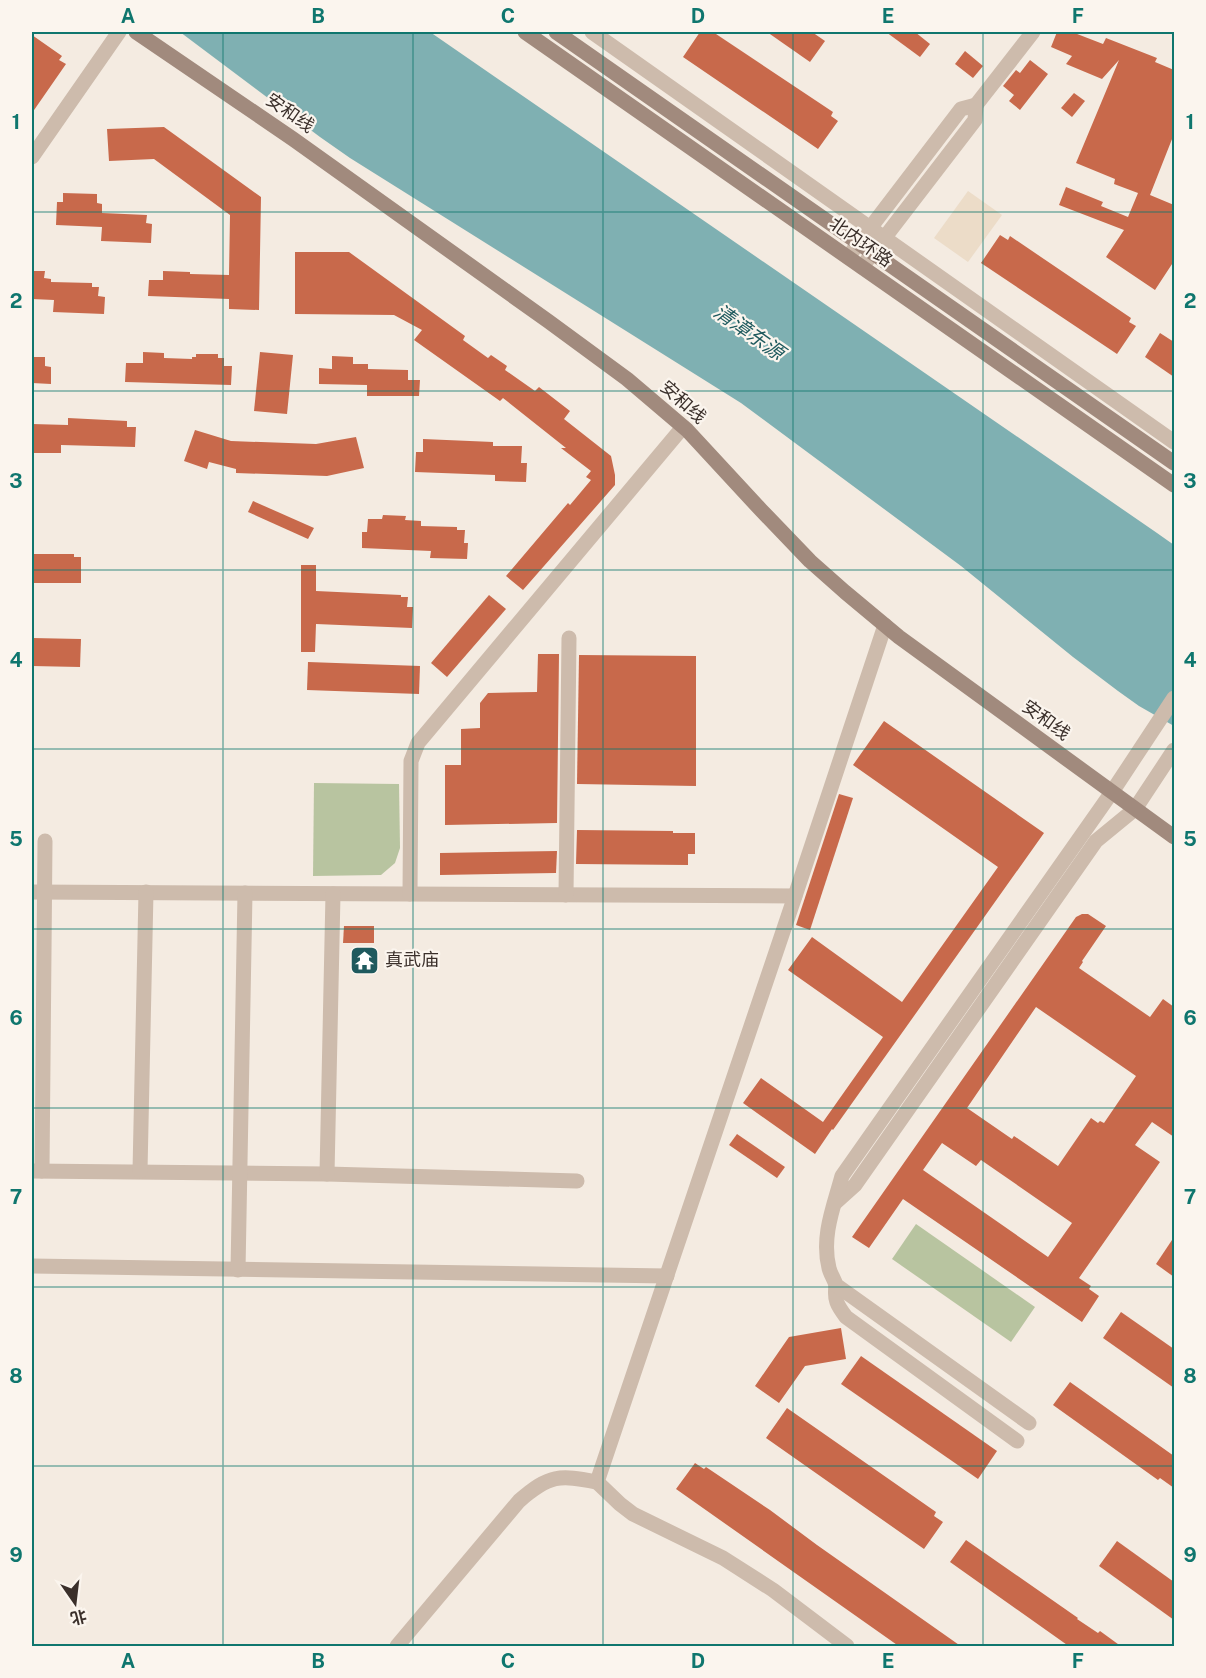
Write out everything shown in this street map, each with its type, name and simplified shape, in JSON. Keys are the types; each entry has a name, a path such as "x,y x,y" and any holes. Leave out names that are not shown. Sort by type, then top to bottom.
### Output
{"main road":[{"name":"安和线","path":"136,32 294,139 627,379 683,427 810,561 885,625 947,673 1174,837"},
{"name":"北内环路","path":"525,32 1174,485"},
{"name":"北内环路","path":"556,32 1174,463"}],"street":[{"path":"32,158 119,32"},
{"path":"592,32 1174,442"},
{"path":"862,267 975,120 976,105 1033,32"},
{"path":"848,257 961,109 976,105"},
{"path":"410,894 411,761 418,743 683,427"},
{"path":"597,1482 885,625"},
{"path":"566,895 569,638"},
{"path":"1029,1423 837,1285 829,1268 826,1246 828,1225 842,1176 1112,792 1174,698"},
{"path":"835,1203 855,1185 1096,841 1135,809 1174,750"},
{"path":"45,841 38,892 37,1171 327,1174 577,1181"},
{"path":"38,892 795,896"},
{"path":"140,1171 146,892"},
{"path":"238,1269 245,893"},
{"path":"327,1174 333,894"},
{"path":"32,1266 667,1276"},
{"path":"837,1285 834,1297 846,1317 1017,1441"},
{"path":"397,1647 519,1501 545,1481 561,1478 597,1482 633,1514 723,1558 772,1590 847,1647"}],"green space":[{"path":"314,783 399,784 400,848 395,863 381,875 313,876"},
{"path":"916,1224 1035,1307 1011,1342 892,1259"}],"shaded area":[{"path":"968,191 1002,215 968,262 934,238"}],"water":[{"name":"清漳东源","path":"180,32 430,32 1157,533 1174,545 1174,726 1118,691 961,566 741,403 350,158"}],"building":[{"path":"700,32 713,32 833,112 831,116 838,121 818,149 683,57"},
{"path":"767,32 812,32 825,41 810,62"},
{"path":"886,32 915,32 930,44 920,57"},
{"path":"1057,32 1072,32 1103,44 1106,38 1157,58 1155,62 1174,70 1174,134 1150,195 1174,205 1174,261 1155,290 1106,257 1124,230 1059,205 1066,187 1103,202 1101,206 1128,217 1138,193 1114,184 1115,179 1076,163 1119,60 1102,79 1066,64 1072,56 1051,47"},
{"path":"32,35 62,56 59,60 66,64 32,113"},
{"path":"965,51 983,66 973,78 955,64"},
{"path":"1030,60 1048,74 1020,110 1009,101 1014,95 1003,86 1016,70 1020,73"},
{"path":"1074,93 1085,101 1072,117 1061,108"},
{"path":"164,127 261,197 259,310 229,309 229,299 148,296 149,280 163,280 163,271 229,275 230,215 154,159 109,161 107,129"},
{"path":"63,193 97,194 97,203 102,204 102,213 147,215 146,223 152,224 151,243 101,241 102,227 56,225 57,202 63,202"},
{"path":"1000,235 1008,240 1010,236 1131,318 1129,322 1136,326 1117,354 981,263"},
{"path":"295,252 349,252 465,336 463,340 488,358 491,355 507,366 505,370 535,391 539,387 570,411 564,419 611,456 615,485 523,590 506,576 568,503 570,505 591,480 586,477 591,471 503,398 500,401 414,340 422,330 394,315 295,314"},
{"path":"32,271 45,271 44,278 51,279 51,282 92,283 92,287 99,287 98,296 105,297 104,314 53,312 54,300 32,299"},
{"path":"1160,333 1174,342 1174,377 1145,357"},
{"path":"143,352 164,353 164,358 192,359 196,357 196,354 218,354 218,358 224,358 224,366 232,366 231,385 125,382 126,363 143,363"},
{"path":"260,352 293,355 287,414 254,411"},
{"path":"332,356 353,357 353,364 368,364 368,369 408,370 408,380 420,380 419,396 367,396 367,385 319,384 319,368 332,369"},
{"path":"32,357 45,357 45,366 51,367 51,384 32,383"},
{"path":"68,418 127,421 127,427 136,427 135,447 61,445 61,453 32,453 32,424 68,425"},
{"path":"195,430 231,441 316,444 356,437 364,468 327,476 236,473 236,469 209,462 207,469 184,461"},
{"path":"423,439 493,442 493,446 522,446 521,463 527,463 526,482 495,481 495,475 415,472 416,452 423,452"},
{"path":"253,501 314,528 308,539 248,512"},
{"path":"383,515 406,516 405,520 421,521 421,526 457,527 457,530 465,530 464,543 468,543 467,559 430,558 431,551 362,548 362,532 367,532 368,519 382,519"},
{"path":"32,554 74,554 74,557 81,557 81,583 32,583"},
{"path":"301,565 316,565 316,591 408,597 407,607 413,607 412,628 316,624 315,652 301,652"},
{"path":"489,595 506,609 447,677 431,663"},
{"path":"32,638 81,639 80,667 32,666"},
{"path":"538,654 559,654 557,823 445,825 445,765 461,765 461,729 480,728 480,703 488,693 537,692"},
{"path":"579,655 696,656 696,786 577,784"},
{"path":"308,662 420,666 419,694 307,690"},
{"path":"884,721 1044,833 815,1154 743,1103 761,1078 823,1122 883,1037 788,970 812,937 902,1002 998,867 853,765"},
{"path":"839,794 853,798 810,930 796,925"},
{"path":"577,830 695,833 695,854 688,854 688,865 576,864"},
{"path":"557,851 556,873 440,875 440,853"},
{"path":"1088,914 1106,926 1079,968 1150,1017 1163,999 1174,1007 1174,1137 1152,1122 1135,1145 1160,1162 1079,1278 1091,1286 1089,1289 1099,1296 1082,1322 903,1199 869,1248 852,1237 1076,917","holes":["1036,1007 1136,1076 1104,1123 1100,1121 1098,1123 1091,1118 1058,1166 1014,1136 1012,1139 967,1108","942,1143 976,1166 981,1160 1072,1223 1048,1257 923,1170"]},
{"path":"344,926 374,926 374,943 343,943"},
{"path":"737,1134 785,1167 777,1178 729,1145"},
{"path":"1174,1237 1174,1277 1156,1264"},
{"path":"1121,1312 1174,1349 1174,1388 1103,1338"},
{"path":"841,1328 846,1359 805,1366 779,1403 755,1386 789,1337"},
{"path":"861,1356 997,1451 978,1479 841,1384"},
{"path":"1070,1382 1174,1456 1174,1488 1160,1478 1158,1480 1053,1405"},
{"path":"787,1408 936,1512 934,1516 943,1522 924,1549 766,1438"},
{"path":"695,1463 704,1469 706,1467 770,1510 962,1647 900,1647 676,1489"},
{"path":"966,1540 1077,1619 1098,1633 1100,1631 1122,1647 1070,1647 950,1562"},
{"path":"1117,1541 1174,1582 1174,1620 1099,1566"}],"place":[{"name":"真武庙","path":"364,960"}]}
